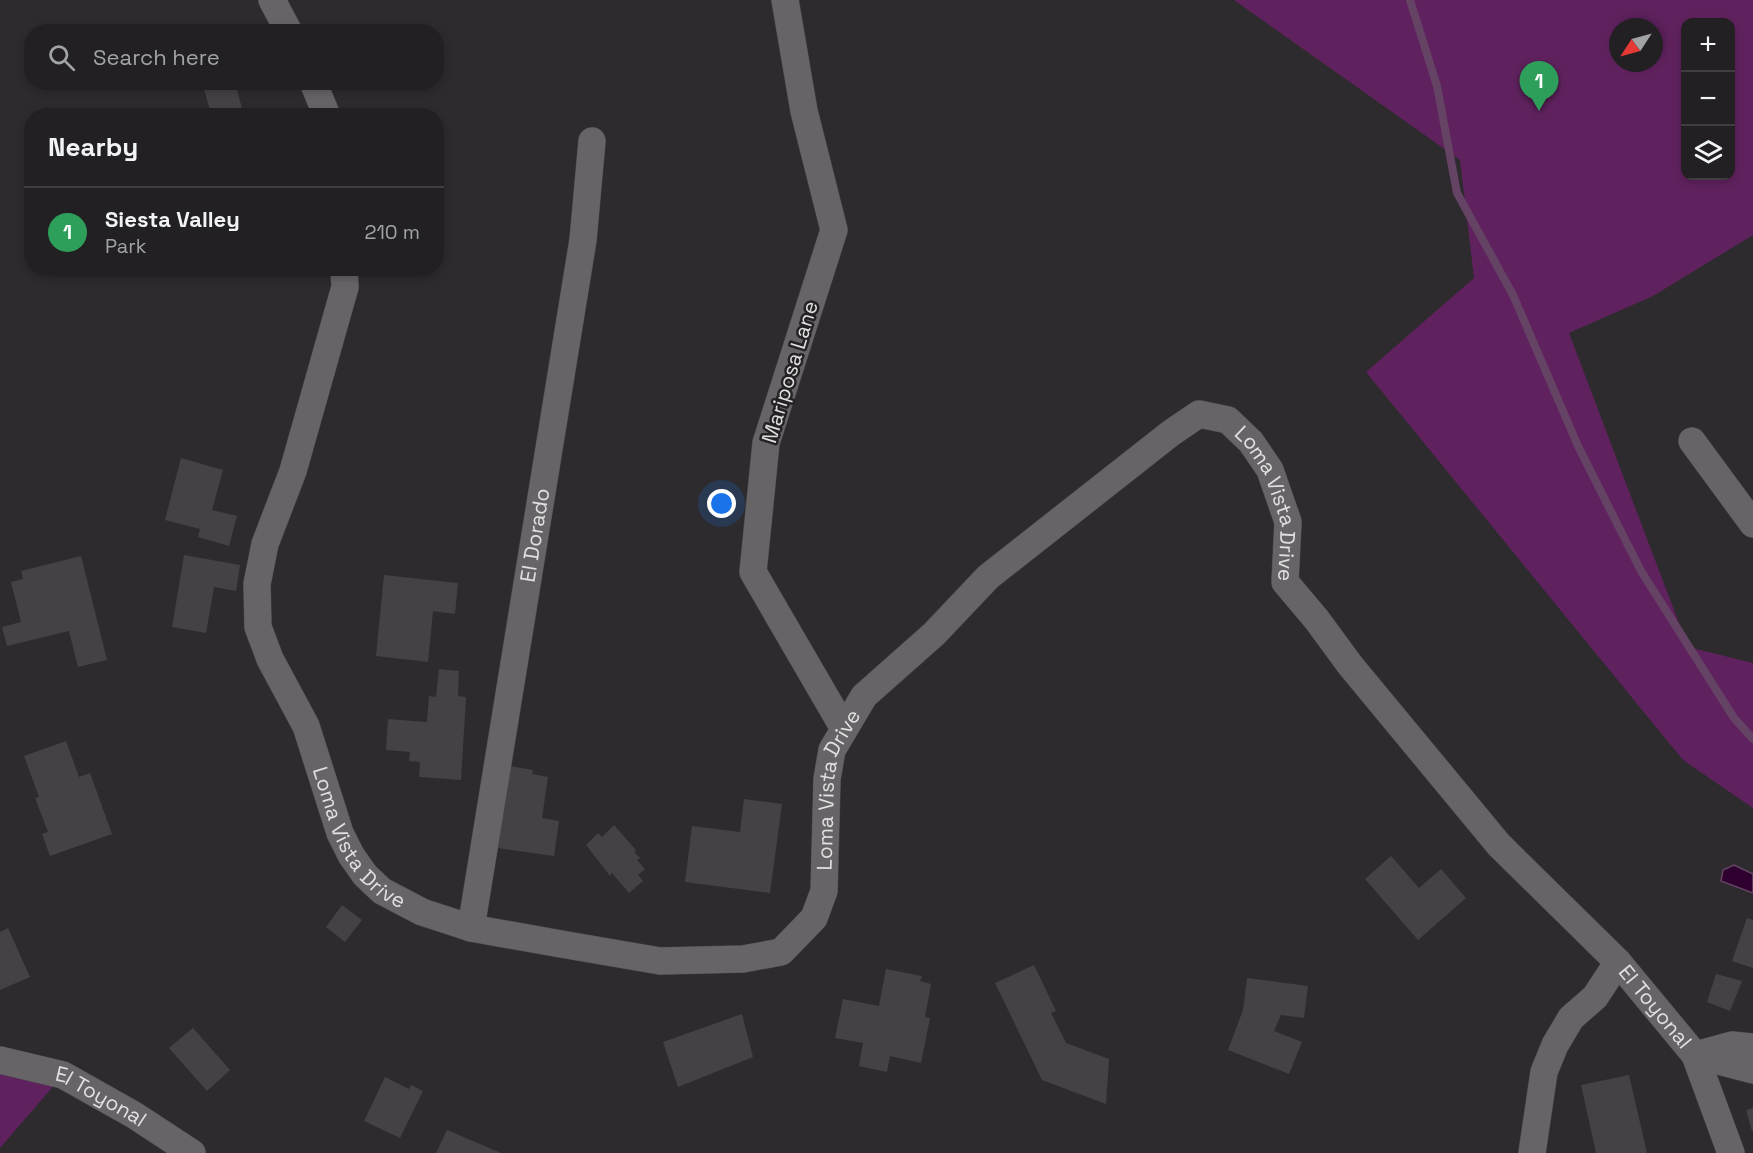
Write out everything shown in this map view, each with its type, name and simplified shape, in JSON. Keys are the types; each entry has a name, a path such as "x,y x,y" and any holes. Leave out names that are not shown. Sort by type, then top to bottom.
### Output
{"street":[{"path":"272,0 285,24"},
{"name":"Mariposa Lane","path":"785,0 804,111 834,230 766,443 753,572 843,727"},
{"path":"316,90 324,108"},
{"name":"El Dorado","path":"471,928 583,240 592,141"},
{"name":"Loma Vista Drive","path":"344,276 345,287 308,422 293,471 265,544 257,584 258,627 270,659 306,726 340,833 351,855 365,875 382,891 422,912 471,928 660,961 743,959 781,952 814,918 824,891 827,779 832,750 843,727 864,696 934,634 988,577 1171,433 1199,414 1228,420 1251,442 1270,470 1288,522 1285,582 1350,665 1499,845 1617,962"},
{"path":"1692,441 1753,524"},
{"name":"El Toyonal","path":"1532,1153 1544,1072 1555,1045 1570,1017 1595,997 1617,962 1695,1055 1731,1153"},
{"path":"1695,1055 1732,1045 1753,1047"},
{"path":"1695,1055 1753,1070"},
{"name":"El Toyonal","path":"0,1060 63,1076 134,1115 192,1153"}],"shaded area":[{"path":"1234,0 1753,0 1753,235 1653,296 1569,333 1688,647 1753,663 1753,808 1683,760 1366,372 1474,278 1460,160"},
{"path":"1734,865 1753,874 1753,893 1721,881 1723,870"},
{"path":"0,1060 63,1075 0,1148"}],"building":[{"path":"204,90 237,90 242,108 209,108"},
{"path":"181,458 223,470 212,510 237,516 229,546 198,537 200,529 165,520"},
{"path":"184,555 240,565 236,591 214,587 206,633 172,627"},
{"path":"81,556 107,660 78,667 69,631 7,646 2,627 21,622 11,582 23,579 21,571"},
{"path":"384,575 458,583 455,614 433,611 428,662 376,656"},
{"path":"439,669 459,671 458,696 466,697 461,780 419,777 420,762 409,761 410,752 386,750 388,719 427,722 429,696 436,697"},
{"path":"66,741 79,777 90,773 112,834 50,856 42,834 48,832 35,798 39,797 24,756"},
{"path":"504,765 533,770 532,774 548,777 542,818 559,821 554,856 491,847"},
{"path":"744,799 782,804 770,893 685,882 692,826 740,832"},
{"path":"614,825 636,850 634,852 640,858 637,860 645,869 638,875 643,881 629,893 612,873 610,876 586,845 598,833 602,837"},
{"path":"1391,856 1419,888 1441,869 1466,898 1418,940 1365,879"},
{"path":"342,905 362,920 345,942 326,927"},
{"path":"1747,918 1753,920 1753,968 1732,961"},
{"path":"8,928 30,977 0,990 0,932"},
{"path":"1034,965 1056,1011 1051,1013 1066,1043 1109,1059 1106,1104 1042,1080 995,983"},
{"path":"886,969 922,976 920,981 931,984 925,1017 930,1018 921,1063 890,1056 887,1072 859,1066 863,1043 835,1038 843,999 879,1006"},
{"path":"1716,974 1742,981 1730,1011 1707,1002"},
{"path":"1247,978 1308,986 1304,1018 1281,1015 1274,1031 1302,1042 1289,1074 1228,1050 1243,1010"},
{"path":"742,1014 753,1057 678,1087 663,1042"},
{"path":"193,1028 230,1070 207,1091 169,1048"},
{"path":"1629,1075 1647,1153 1596,1153 1581,1085"},
{"path":"385,1077 409,1089 411,1085 423,1091 400,1138 364,1121"},
{"path":"1753,1108 1753,1131 1752,1131 1746,1110"},
{"path":"447,1130 501,1153 436,1153"}],"waterway":[{"path":"1410,0 1437,86 1457,193 1513,295 1578,446 1641,571 1734,718 1753,739"}],"place":[{"name":"Siesta Valley","path":"1539,111"}]}
